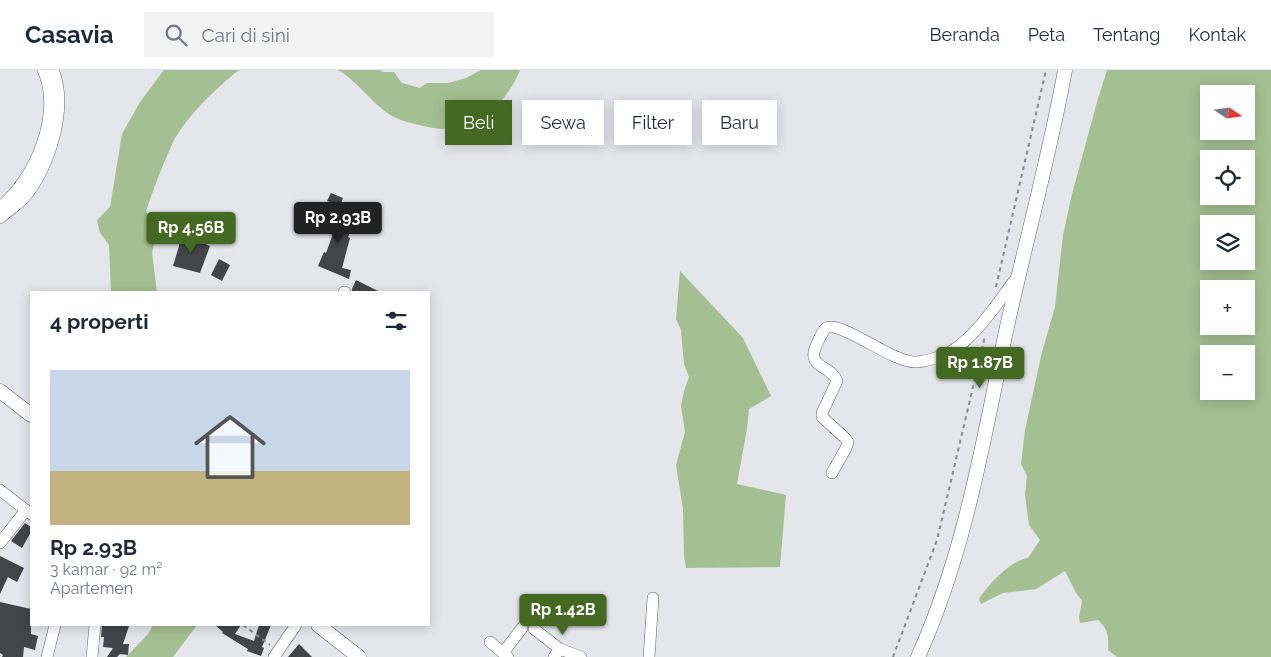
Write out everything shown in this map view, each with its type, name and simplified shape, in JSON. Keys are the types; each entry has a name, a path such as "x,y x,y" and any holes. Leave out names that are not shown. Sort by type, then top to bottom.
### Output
{"street":[{"path":"0,207 26,179 41,146 50,110 47,78 43,70"},
{"path":"0,218 23,198 38,177 51,146 58,120 60,98 54,70"},
{"path":"918,657 948,578 976,477 1020,273 1048,155 1065,70"},
{"path":"832,473 848,442 822,417 837,380 833,374 816,363 814,358 813,353 826,328 832,326 843,329 886,353 906,361 916,362 935,359 951,351 967,338 990,314 1020,273"},
{"path":"0,391 30,414"},
{"path":"0,490 28,512 0,543"},
{"path":"649,657 653,598"},
{"path":"47,657 55,626"},
{"path":"92,657 95,626"},
{"path":"276,654 295,626"},
{"path":"319,626 359,657"},
{"path":"490,642 506,655 528,629 557,653 581,657"}],"path":[{"path":"994,295 1046,70"},
{"path":"893,657 937,540 986,332"},
{"path":"243,626 276,654"}],"shaded area":[{"path":"164,70 239,70 212,94 179,132 155,184 146,211 157,232 152,253 157,291 111,291 109,245 100,233 97,220 110,207 122,134 140,102"},
{"path":"338,70 394,72 402,83 420,88 427,83 448,83 466,78 481,70 520,70 502,100 445,100 445,129 419,125 394,117 379,106 346,75"},
{"path":"1107,70 1271,70 1271,657 1117,657 1108,650 1107,634 1098,620 1080,623 1079,617 1082,601 1065,571 1036,589 1003,593 981,604 979,599 994,580 1014,563 1028,558 1040,540 1029,525 1025,494 1027,476 1021,464 1025,430 1042,352 1055,307 1063,235 1072,194"},
{"path":"680,271 743,338 771,396 749,409 737,484 786,495 780,567 686,568 683,509 676,465 685,432 681,406 689,377 684,364 681,330 676,319"},
{"path":"152,626 196,626 173,657 126,657 148,634"}],"building":[{"path":"331,193 343,198 340,206 327,201"},
{"path":"344,208 358,214 348,237 350,238 342,268 351,270 349,279 318,266 324,252 326,253 334,231 322,227 325,219 337,223"},
{"path":"181,232 192,235 191,238 210,246 200,273 173,266"},
{"path":"219,259 230,265 222,281 211,275"},
{"path":"356,280 378,291 352,291"},
{"path":"25,523 30,526 30,534 22,548 11,541"},
{"path":"0,556 24,568 17,582 8,577 0,594"},
{"path":"0,602 30,609 31,634 38,636 35,650 24,647 23,657 2,657 3,655 0,653"},
{"path":"102,626 129,626 123,644 129,644 128,655 120,654 117,657 107,657 113,648 103,647 104,637 101,637"},
{"path":"216,626 240,626 235,634 254,641 259,626 271,626 262,647 264,648 261,656 247,651 248,649"},
{"path":"299,644 312,657 288,657"}]}
